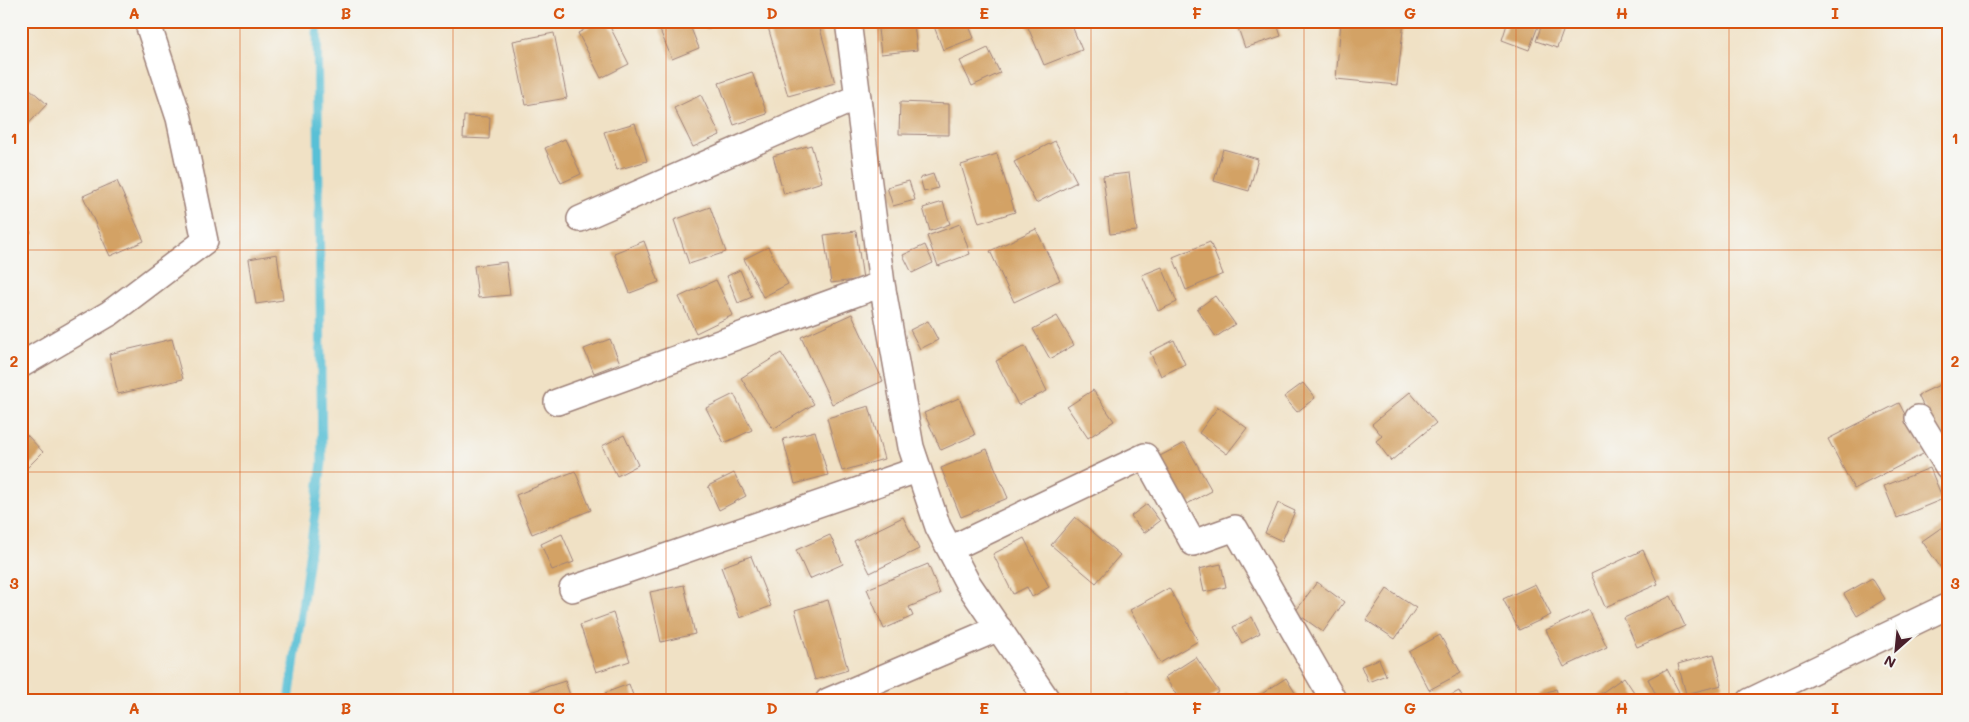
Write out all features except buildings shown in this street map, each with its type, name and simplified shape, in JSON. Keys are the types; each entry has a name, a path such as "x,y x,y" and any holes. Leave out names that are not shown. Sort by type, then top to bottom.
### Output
{"street":[{"path":"21,365 110,313 205,241 179,118 147,21"},
{"path":"848,21 882,284 911,447 917,470 938,527 967,582 1048,701"},
{"path":"580,220 858,97"},
{"path":"557,402 882,284"},
{"path":"1918,418 1948,467"},
{"path":"950,549 1145,456 1193,543 1235,528 1334,701"},
{"path":"572,589 917,470"},
{"path":"1750,701 1948,606"},
{"path":"828,701 999,628"}],"waterway":[{"path":"289,701 322,463 317,21"}]}
